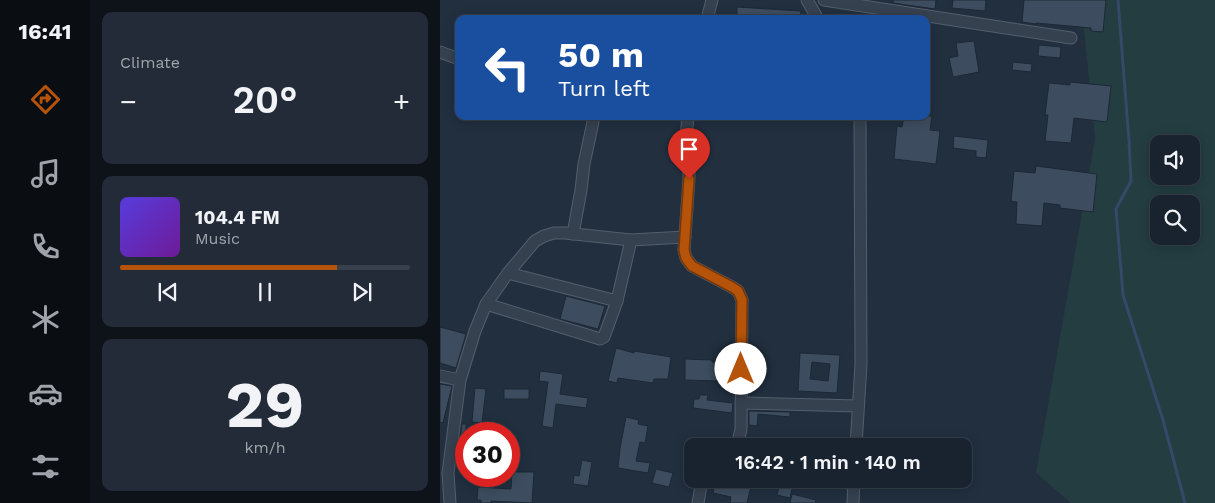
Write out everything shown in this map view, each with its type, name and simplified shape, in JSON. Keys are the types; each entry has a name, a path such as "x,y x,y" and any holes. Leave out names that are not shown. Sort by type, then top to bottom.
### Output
{"street":[{"path":"708,15 712,0"},
{"path":"807,0 816,15"},
{"path":"824,0 920,15"},
{"path":"930,16 1071,38"},
{"path":"440,52 455,58"},
{"path":"574,234 593,120"},
{"path":"688,120 686,139 689,179 684,250 686,258 692,266 738,291 742,300 741,429 739,438"},
{"path":"856,438 860,364 860,120"},
{"path":"450,503 448,473 460,380 475,332 486,304 508,273 534,242 544,236 554,234 574,234 631,240 685,237"},
{"path":"486,304 600,339 604,337 617,301 631,240"},
{"path":"508,273 617,301"},
{"path":"440,376 460,380"},
{"path":"741,403 858,406"},
{"path":"698,503 701,488"},
{"path":"853,503 854,488"}],"green space":[{"path":"1081,0 1215,0 1215,503 1071,503 1036,473 1095,139"}],"building":[{"path":"893,0 936,0 935,9 893,3"},
{"path":"953,0 986,0 985,11 952,8"},
{"path":"1024,0 1106,0 1103,32 1091,31 1091,28 1022,22"},
{"path":"737,7 801,11 800,15 737,15"},
{"path":"974,41 979,72 953,77 949,58 958,56 956,43"},
{"path":"1039,45 1061,47 1060,58 1038,56"},
{"path":"1013,62 1032,64 1031,72 1012,70"},
{"path":"1070,82 1111,86 1107,122 1074,118 1071,143 1045,141 1048,115 1045,115 1049,83 1070,85"},
{"path":"930,116 932,116 930,130 940,131 936,164 894,159 897,126 902,127 903,120 930,120"},
{"path":"954,136 988,140 986,158 976,157 976,151 953,148"},
{"path":"1036,166 1097,174 1093,212 1060,208 1060,205 1044,203 1042,226 1016,224 1017,202 1011,201 1014,171 1035,173"},
{"path":"566,296 605,306 598,329 560,319"},
{"path":"440,327 466,334 456,368 440,363"},
{"path":"616,348 634,353 634,351 671,357 668,379 654,379 653,383 618,378 617,383 608,381"},
{"path":"800,353 840,355 837,393 798,391","holes":["812,362 830,364 828,381 810,379"]},
{"path":"685,359 720,362 719,381 685,380"},
{"path":"540,371 563,374 560,394 588,398 586,408 556,404 553,428 542,426 548,382 539,381"},
{"path":"440,384 452,386 443,423 440,422"},
{"path":"475,388 486,389 482,422 472,422"},
{"path":"504,389 529,389 529,399 504,399"},
{"path":"700,395 708,395 707,400 733,403 732,413 693,408 694,399 699,399"},
{"path":"749,411 790,412 790,417 758,414 757,426 749,425"},
{"path":"626,417 639,420 638,424 648,426 645,443 640,442 636,461 650,463 648,473 618,468"},
{"path":"582,460 592,462 588,486 573,484 574,475 579,476"},
{"path":"656,469 673,473 669,487 652,483"},
{"path":"520,472 534,472 532,503 491,501 491,503 481,503 481,500 477,500 478,487 511,489 511,487 520,487"},
{"path":"714,488 751,488 747,503 730,503 731,497 713,493"},
{"path":"779,488 792,488 790,498 777,495"},
{"path":"792,494 816,500 815,503 790,503"}],"waterway":[{"path":"1118,0 1131,181 1116,209 1123,295 1163,420 1185,503"}],"route":[{"path":"689,179 684,250 686,258 692,266 738,291 742,300 741,369"}]}
